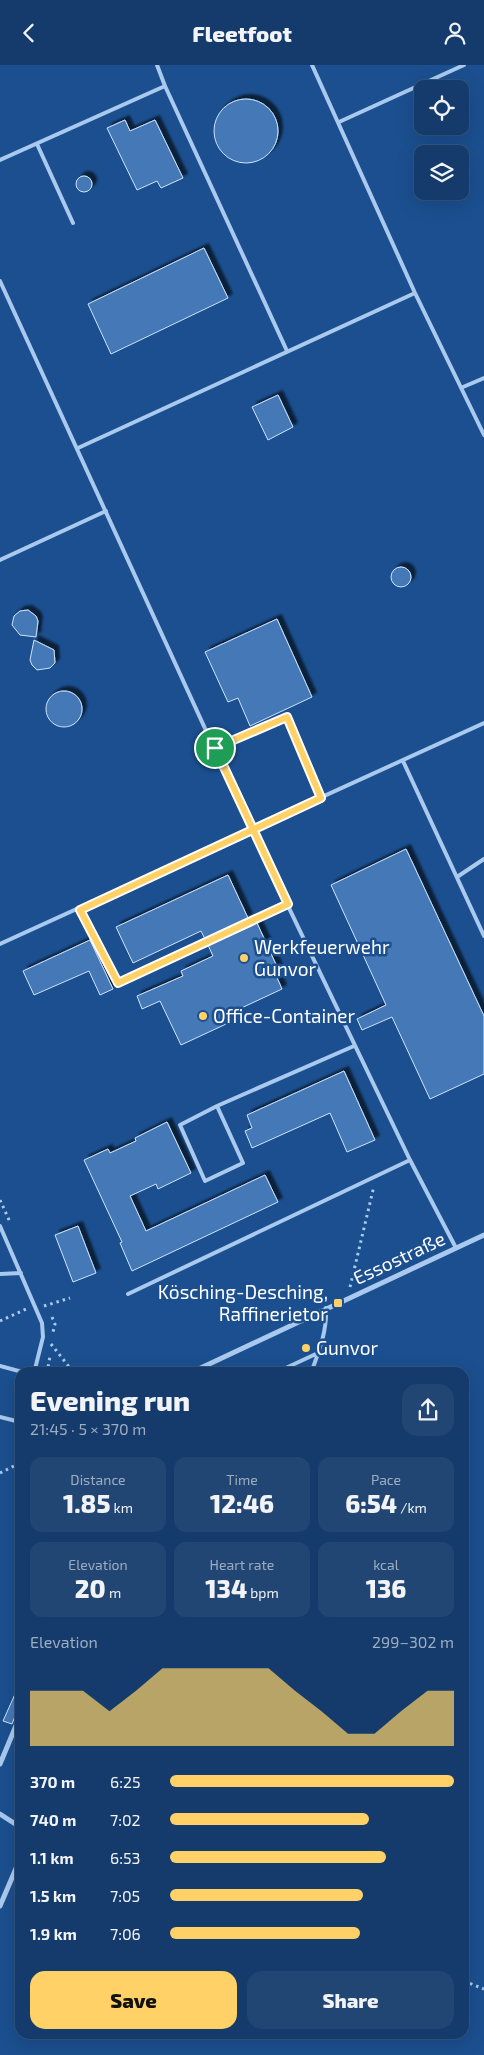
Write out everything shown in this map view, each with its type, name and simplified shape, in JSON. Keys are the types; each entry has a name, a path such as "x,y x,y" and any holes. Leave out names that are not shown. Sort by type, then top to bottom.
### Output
{"street":[{"name":"Essostraße","path":"203,1367 484,1235"},
{"path":"0,1764 15,1728"},
{"path":"0,1814 15,1824"},
{"path":"0,1906 15,1871"}],"lane":[{"path":"157,65 287,351"},
{"path":"312,65 415,293 463,387 484,435"},
{"path":"338,121 464,65"},
{"path":"0,160 165,86"},
{"path":"37,144 73,223"},
{"path":"0,281 252,831 354,1046 456,1248"},
{"path":"78,448 415,293"},
{"path":"463,387 484,378"},
{"path":"0,560 106,511"},
{"path":"215,748 287,717 321,798"},
{"path":"0,944 80,910 484,723"},
{"path":"403,761 484,936"},
{"path":"457,877 484,859"},
{"path":"80,910 118,983 288,904"},
{"path":"217,1106 243,1163 205,1181 180,1125 217,1106 354,1046"},
{"path":"128,1293 410,1160"},
{"path":"0,1226 42,1323 43,1337 36,1367"},
{"path":"0,1274 21,1273"},
{"path":"312,1367 327,1324 326,1308"},
{"path":"288,1367 318,1353"},
{"path":"0,1366 15,1370"},
{"path":"0,1417 15,1421"}],"path":[{"path":"347,1299 376,1176"},
{"path":"43,1337 69,1367"},
{"path":"0,1473 15,1465"},
{"path":"469,1983 484,1989"}],"building":[{"path":"246,99 264,105 272,113 278,131 272,149 264,157 246,163 228,157 220,149 214,131 220,113 228,105"},
{"path":"125,120 130,131 155,120 183,178 161,188 157,181 137,190 107,128"},
{"path":"81,176 87,176 92,181 90,190 81,192 76,187 76,181"},
{"path":"204,248 228,298 111,354 88,304"},
{"path":"278,395 293,427 268,440 252,407"},
{"path":"401,567 408,570 411,577 408,584 401,587 394,584 391,577 394,570"},
{"path":"28,610 36,616 38,621 36,637 20,635 12,625 14,616 20,611"},
{"path":"277,619 312,697 250,726 238,698 228,702 205,652"},
{"path":"34,640 54,650 55,663 50,668 37,670 32,665 30,660"},
{"path":"64,691 71,692 77,696 81,702 81,716 77,722 71,726 64,727 57,726 51,722 47,716 46,709 47,702 51,696 57,692"},
{"path":"406,849 484,1016 484,1074 430,1099 392,1017 362,1030 357,1019 386,1005 331,885"},
{"path":"228,875 248,918 205,939 201,931 133,963 116,927"},
{"path":"257,923 279,971 275,973 282,989 235,1011 239,1018 181,1045 160,1001 142,1009 137,996 183,976 181,971 213,956 208,945"},
{"path":"90,940 113,989 100,995 89,971 34,995 23,971"},
{"path":"344,1071 375,1140 347,1152 330,1113 252,1148 245,1131 252,1128 247,1115"},
{"path":"167,1122 191,1173 158,1189 156,1184 130,1196 146,1231 265,1175 278,1202 132,1271 120,1243 122,1242 84,1160 108,1149 110,1153 136,1141 135,1138"},
{"path":"78,1226 96,1273 73,1282 55,1235"},
{"path":"15,1694 15,1716 12,1724 3,1721"}],"place":[{"name":"Werkfeuerwehr Gunvor","path":"244,958"},
{"name":"Office-Container","path":"203,1016"},
{"name":"Kösching-Desching, Raffinerietor","path":"338,1303"},
{"name":"Gunvor","path":"306,1348"}],"route":[{"path":"215,748 252,831 288,904 118,983 80,910 252,831 321,798 287,717 215,748"}]}
